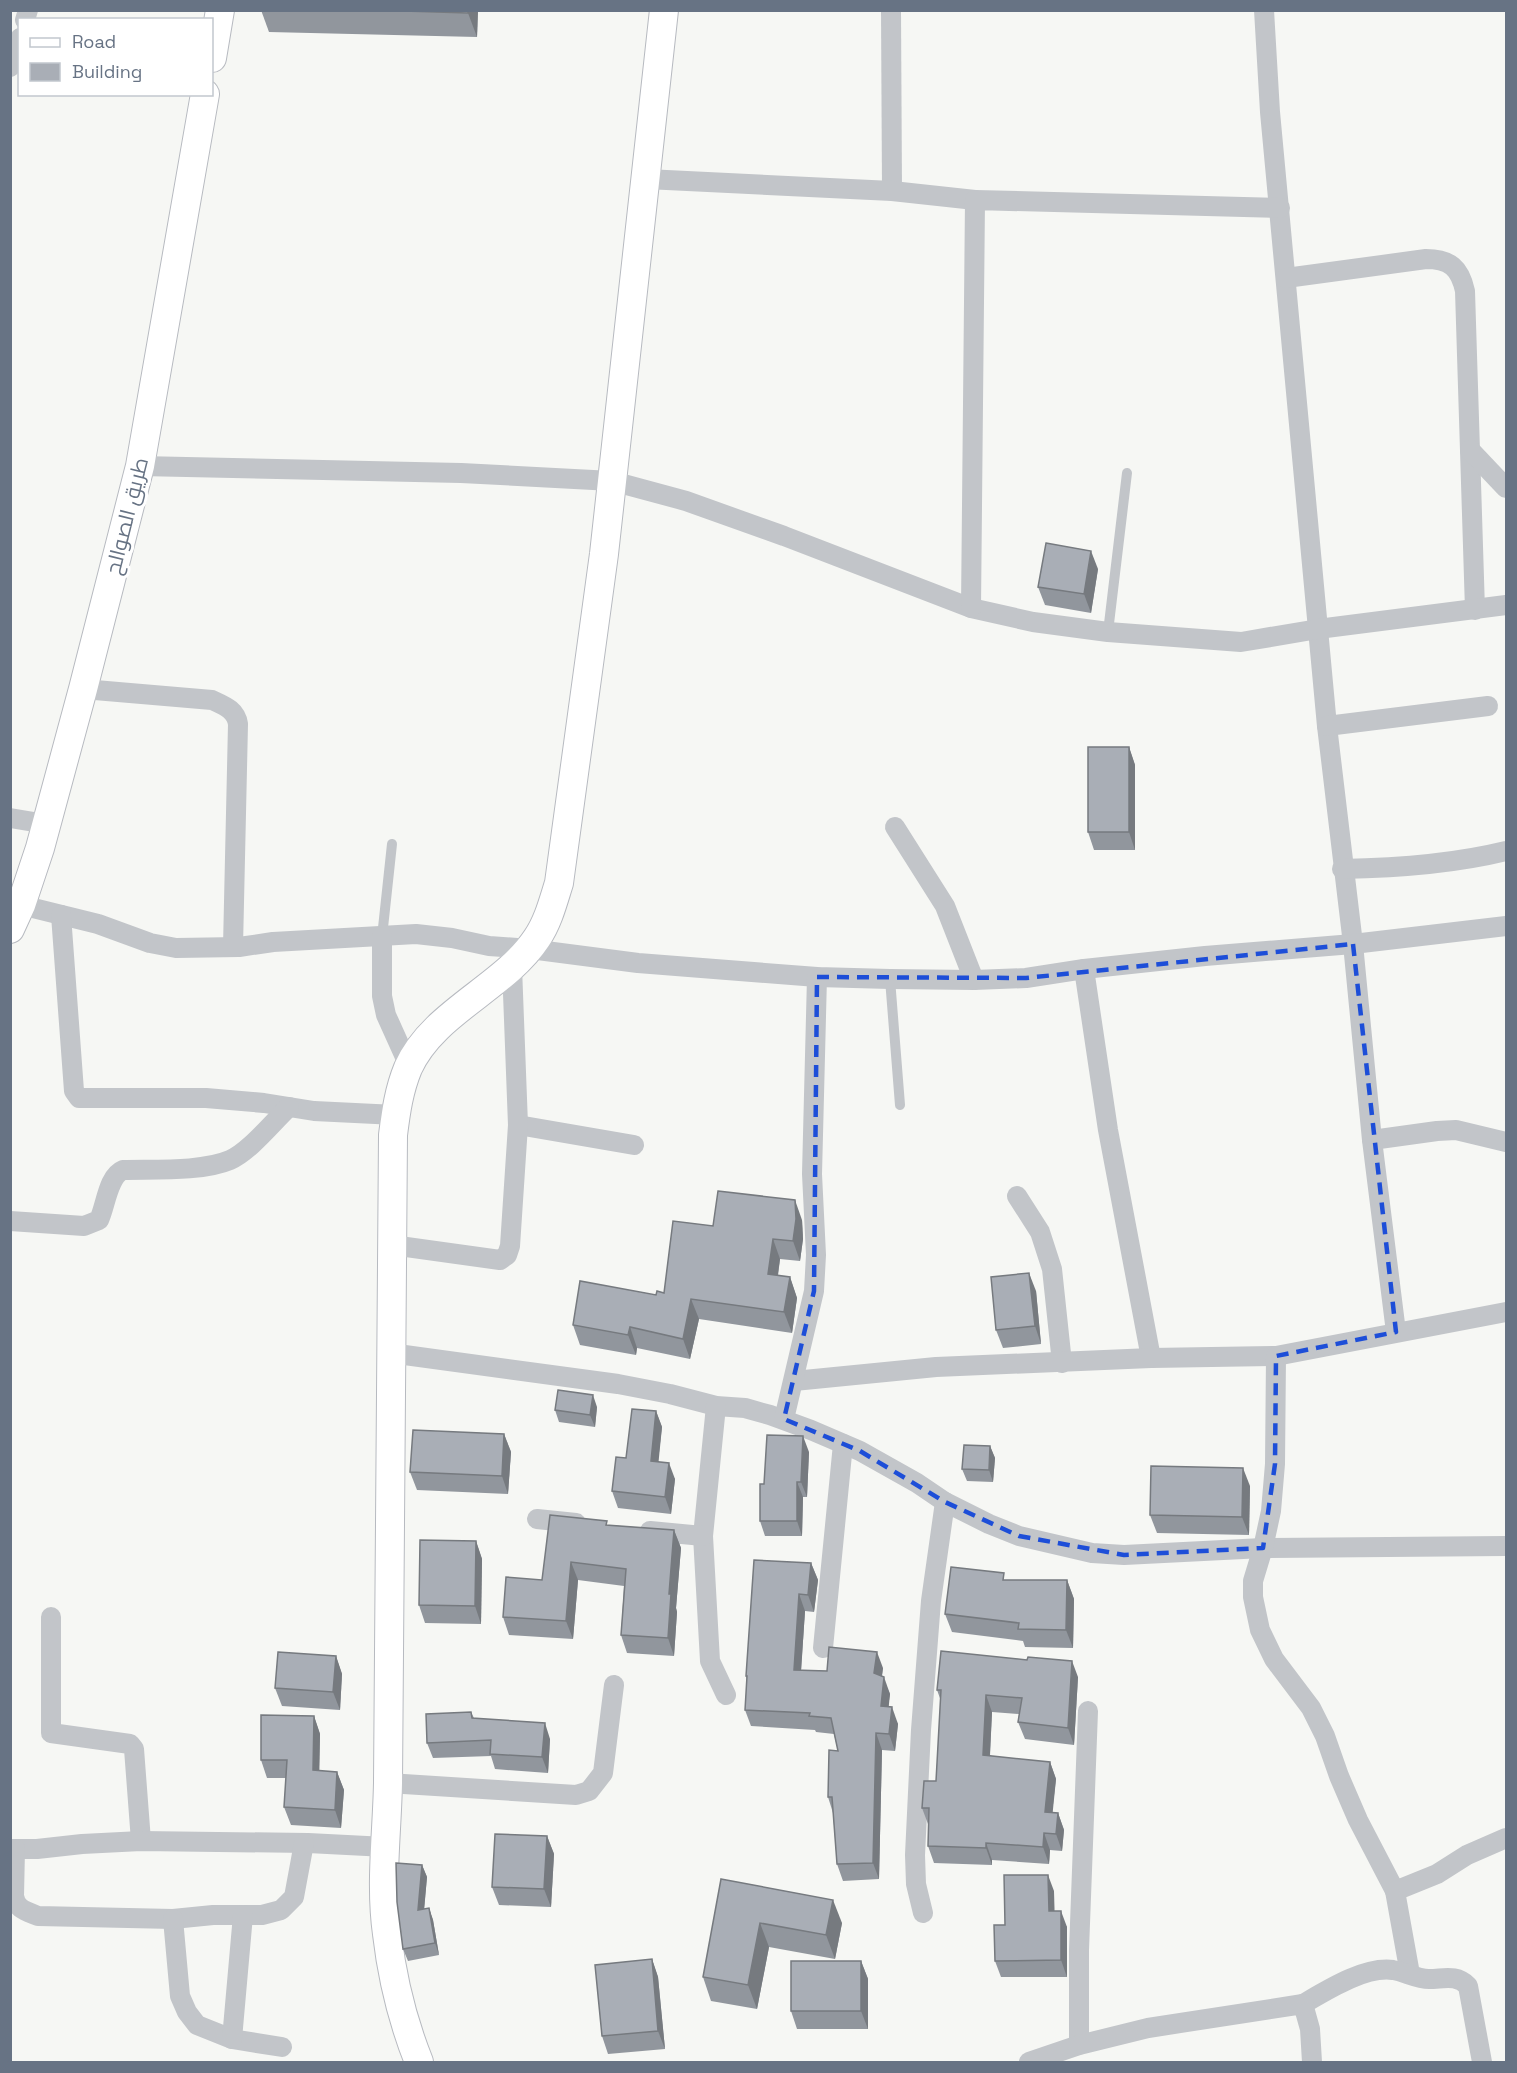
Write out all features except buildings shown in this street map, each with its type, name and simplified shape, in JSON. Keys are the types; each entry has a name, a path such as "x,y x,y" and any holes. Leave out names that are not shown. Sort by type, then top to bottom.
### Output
{"street":[{"path":"213,52 220,10"},
{"path":"419,2062 395,1982 386,1933 384,1874 388,1783 393,1135 397,1100 409,1066 423,1045 446,1021 521,958 546,923 559,883 612,482 664,10"},
{"path":"891,10 892,191"},
{"path":"1264,10 1270,112 1327,726 1342,869 1353,944 1372,1140 1396,1332"},
{"path":"10,67 18,44"},
{"name":"طريق الصوالح","path":"14,914 46,824 141,466 205,96"},
{"path":"646,179 892,191 975,200 1280,208"},
{"path":"970,608 975,200"},
{"path":"1286,278 1426,259 1440,259 1457,271 1465,291 1475,609"},
{"path":"1470,450 1506,488"},
{"path":"141,466 461,473 612,482 687,501 970,608 1033,622 1108,632 1241,642 1318,629 1506,605"},
{"path":"83,689 212,700 226,706 237,715 233,947"},
{"path":"1327,726 1488,706"},
{"path":"10,818 46,824"},
{"path":"895,827 945,906 974,980"},
{"path":"1342,869 1397,868 1506,851"},
{"path":"14,914 61,915 115,929 150,943 176,948 233,947 273,942 416,934 453,938 489,946 521,958 638,963 817,977 974,980 1026,978 1084,969 1353,944 1506,926"},
{"path":"61,915 76,1096 88,1099 206,1098 314,1111 396,1115"},
{"path":"382,937 382,996 386,1015 409,1066"},
{"path":"392,1245 500,1260 507,1255 510,1246 518,1125 521,958"},
{"path":"1084,969 1108,1130 1151,1358"},
{"path":"784,1419 814,1291 812,1164 817,977"},
{"path":"10,1221 84,1226 99,1220 105,1206 111,1178 116,1172 204,1167 230,1160 247,1148 289,1107"},
{"path":"518,1125 634,1145"},
{"path":"1372,1140 1456,1130 1506,1142"},
{"path":"1017,1196 1040,1232 1052,1269 1062,1363"},
{"path":"794,1381 936,1367 1151,1358 1276,1356 1506,1312"},
{"path":"390,1353 618,1384 716,1406 745,1408 784,1419 860,1451 945,1502 989,1524 1019,1536 1092,1553 1124,1556 1213,1549 1506,1546"},
{"path":"1276,1356 1275,1464 1271,1511 1253,1581 1252,1597 1260,1630 1274,1659 1311,1708 1325,1736 1358,1820 1395,1891 1410,1974"},
{"path":"716,1406 703,1536 710,1661 726,1695"},
{"path":"823,1648 843,1444"},
{"path":"923,1913 916,1884 915,1855 931,1601 945,1502"},
{"path":"537,1519 596,1525"},
{"path":"632,1529 703,1536"},
{"path":"51,1617 51,1733 130,1744 134,1749 141,1841"},
{"path":"388,1783 576,1795 589,1791 603,1773 614,1685"},
{"path":"1079,2045 1079,1950 1088,1711"},
{"path":"1395,1891 1437,1874 1467,1855 1506,1838"},
{"path":"304,1843 294,1897 281,1910 262,1915 213,1915 173,1919 38,1916 21,1909 15,1903 13,1849 141,1841 304,1843 386,1847"},
{"path":"232,2039 243,1915"},
{"path":"173,1919 180,1996 187,2012 197,2025 232,2039 282,2047"},
{"path":"1029,2062 1079,2045 1148,2028 1303,2004 1355,1976 1391,1969 1426,1979 1456,1978 1467,1986 1482,2062"},
{"path":"1303,2004 1310,2029 1312,2062"}],"lane":[{"path":"1108,632 1127,473"},
{"path":"382,937 392,844"},
{"path":"890,979 900,1105"}],"highlighted area":[{"path":"1353,944 1396,1332 1276,1356 1275,1464 1263,1548 1124,1555 1019,1536 945,1502 860,1451 784,1419 814,1291 817,977 1026,978"}]}
